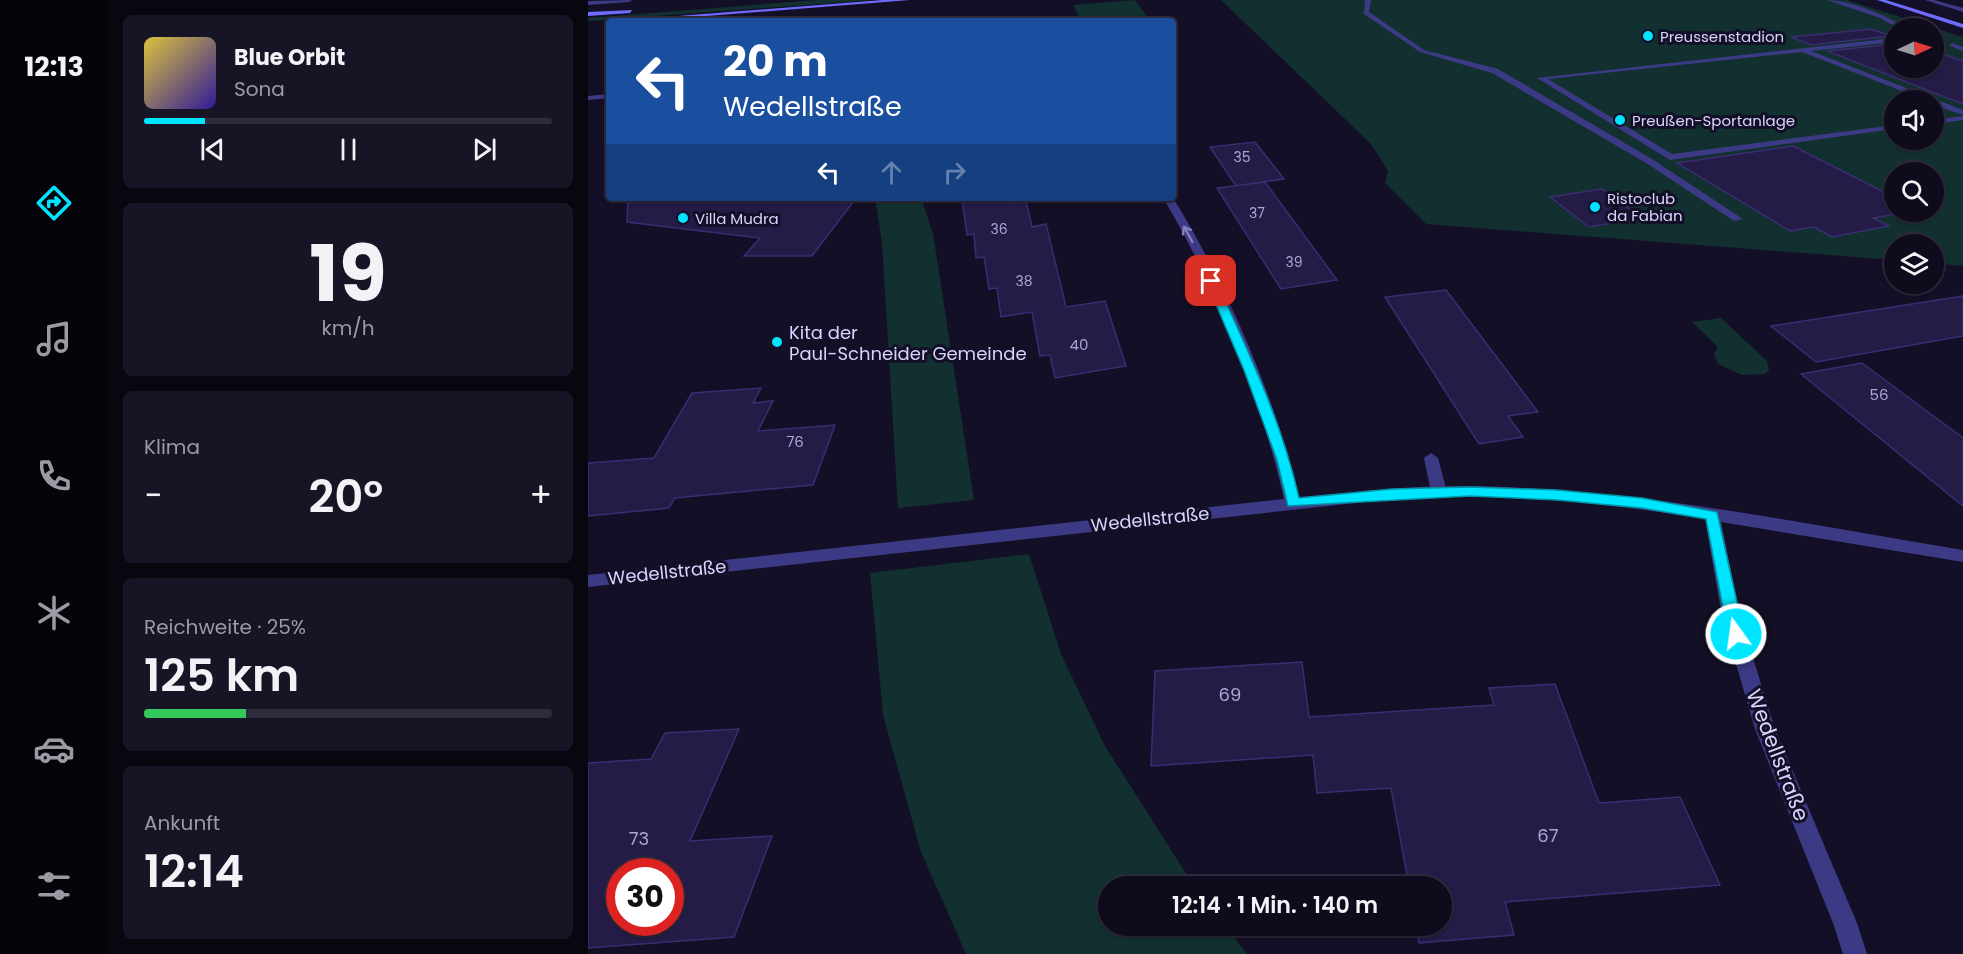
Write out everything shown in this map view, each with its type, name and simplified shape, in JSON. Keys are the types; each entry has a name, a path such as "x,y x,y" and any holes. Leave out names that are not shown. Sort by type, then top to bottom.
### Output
{"main road":[{"path":"658,18 907,0"},
{"path":"1880,0 1963,26"},
{"path":"588,14 634,11"}],"street":[{"path":"588,3 629,0"},
{"path":"1368,0 1366,13 1422,51 1487,66 1637,153 1738,219"},
{"path":"1830,0 1884,18"},
{"path":"1928,0 1963,10"},
{"path":"1884,41 1541,78 1670,157 1884,128"},
{"path":"1952,45 1963,49"},
{"path":"1803,50 1904,90"},
{"path":"588,98 606,96"},
{"path":"1944,106 1963,113"},
{"path":"1944,121 1963,118"},
{"path":"1170,201 1196,247 1250,370 1284,460 1293,503"},
{"path":"1431,458 1439,492"},
{"name":"Wedellstraße","path":"588,581 1293,503 1439,492 1557,495 1642,503 1963,556"},
{"name":"Wedellstraße","path":"1712,515 1731,616 1765,729 1845,923 1855,954"}],"green space":[{"path":"817,0 874,0 588,21 588,18"},
{"path":"1135,0 1148,18 1080,18 1073,5"},
{"name":"Preußen-Sportanlage","path":"1221,0 1847,0 1903,18 1884,18 1884,78 1944,78 1944,31 1963,37 1963,266 1944,264 1944,234 1884,234 1884,259 1426,224 1385,183 1388,171 1371,144"},
{"path":"875,201 922,201 933,233 974,500 898,508 882,242"},
{"path":"1721,318 1767,361 1769,370 1765,374 1742,375 1718,364 1714,354 1718,347 1692,322"},
{"path":"1029,554 1061,654 1105,746 1188,876 1098,876 1098,936 1233,936 1247,954 966,954 921,852 883,715 870,573"}],"building":[{"path":"1871,29 1884,34 1884,37 1811,45 1791,37"},
{"path":"1884,45 1884,73 1827,51"},
{"path":"1944,54 1963,61 1963,104 1944,97 1944,90 1927,90 1896,78 1944,78"},
{"path":"1255,142 1284,179 1236,186 1210,147"},
{"path":"1793,146 1884,192 1884,216 1873,218 1889,226 1832,237 1814,227 1790,231 1677,163"},
{"path":"1265,182 1337,280 1281,289 1217,188"},
{"name":"Ristoclub da Fabian","path":"1602,189 1642,218 1589,227 1550,197"},
{"path":"628,201 854,201 812,256 744,256 760,238 627,222"},
{"path":"962,201 1009,201 1009,203 1026,201 1032,227 1046,224 1066,307 1105,301 1126,366 1055,378 1050,355 1040,356 1032,312 1001,317 997,288 989,289 984,257 976,258 974,234 967,235"},
{"path":"1446,290 1538,412 1508,416 1523,437 1479,444 1385,297"},
{"path":"1963,296 1963,336 1816,362 1771,326"},
{"path":"1862,363 1963,438 1963,506 1801,374"},
{"path":"761,388 753,403 773,401 758,431 835,425 813,485 675,498 669,508 588,516 588,463 654,458 692,393"},
{"path":"1302,662 1309,717 1494,705 1489,688 1555,684 1599,803 1680,797 1720,885 1505,902 1514,935 1419,943 1418,936 1452,936 1452,876 1407,876 1391,788 1317,793 1313,755 1151,766 1155,671"},
{"path":"739,729 690,841 772,836 734,937 588,948 588,763 651,759 665,733"}],"place":[{"name":"Preussenstadion","path":"1648,36"},
{"name":"Preußen-Sportanlage","path":"1620,120"},
{"name":"Ristoclub da Fabian","path":"1595,207"},
{"name":"Villa Mudra","path":"683,218"},
{"name":"Kita der Paul-Schneider Gemeinde","path":"777,342"}],"route":[{"path":"1211,281 1250,370 1284,460 1293,503 1392,494 1470,491 1557,495 1642,503 1712,515 1736,634"}]}
